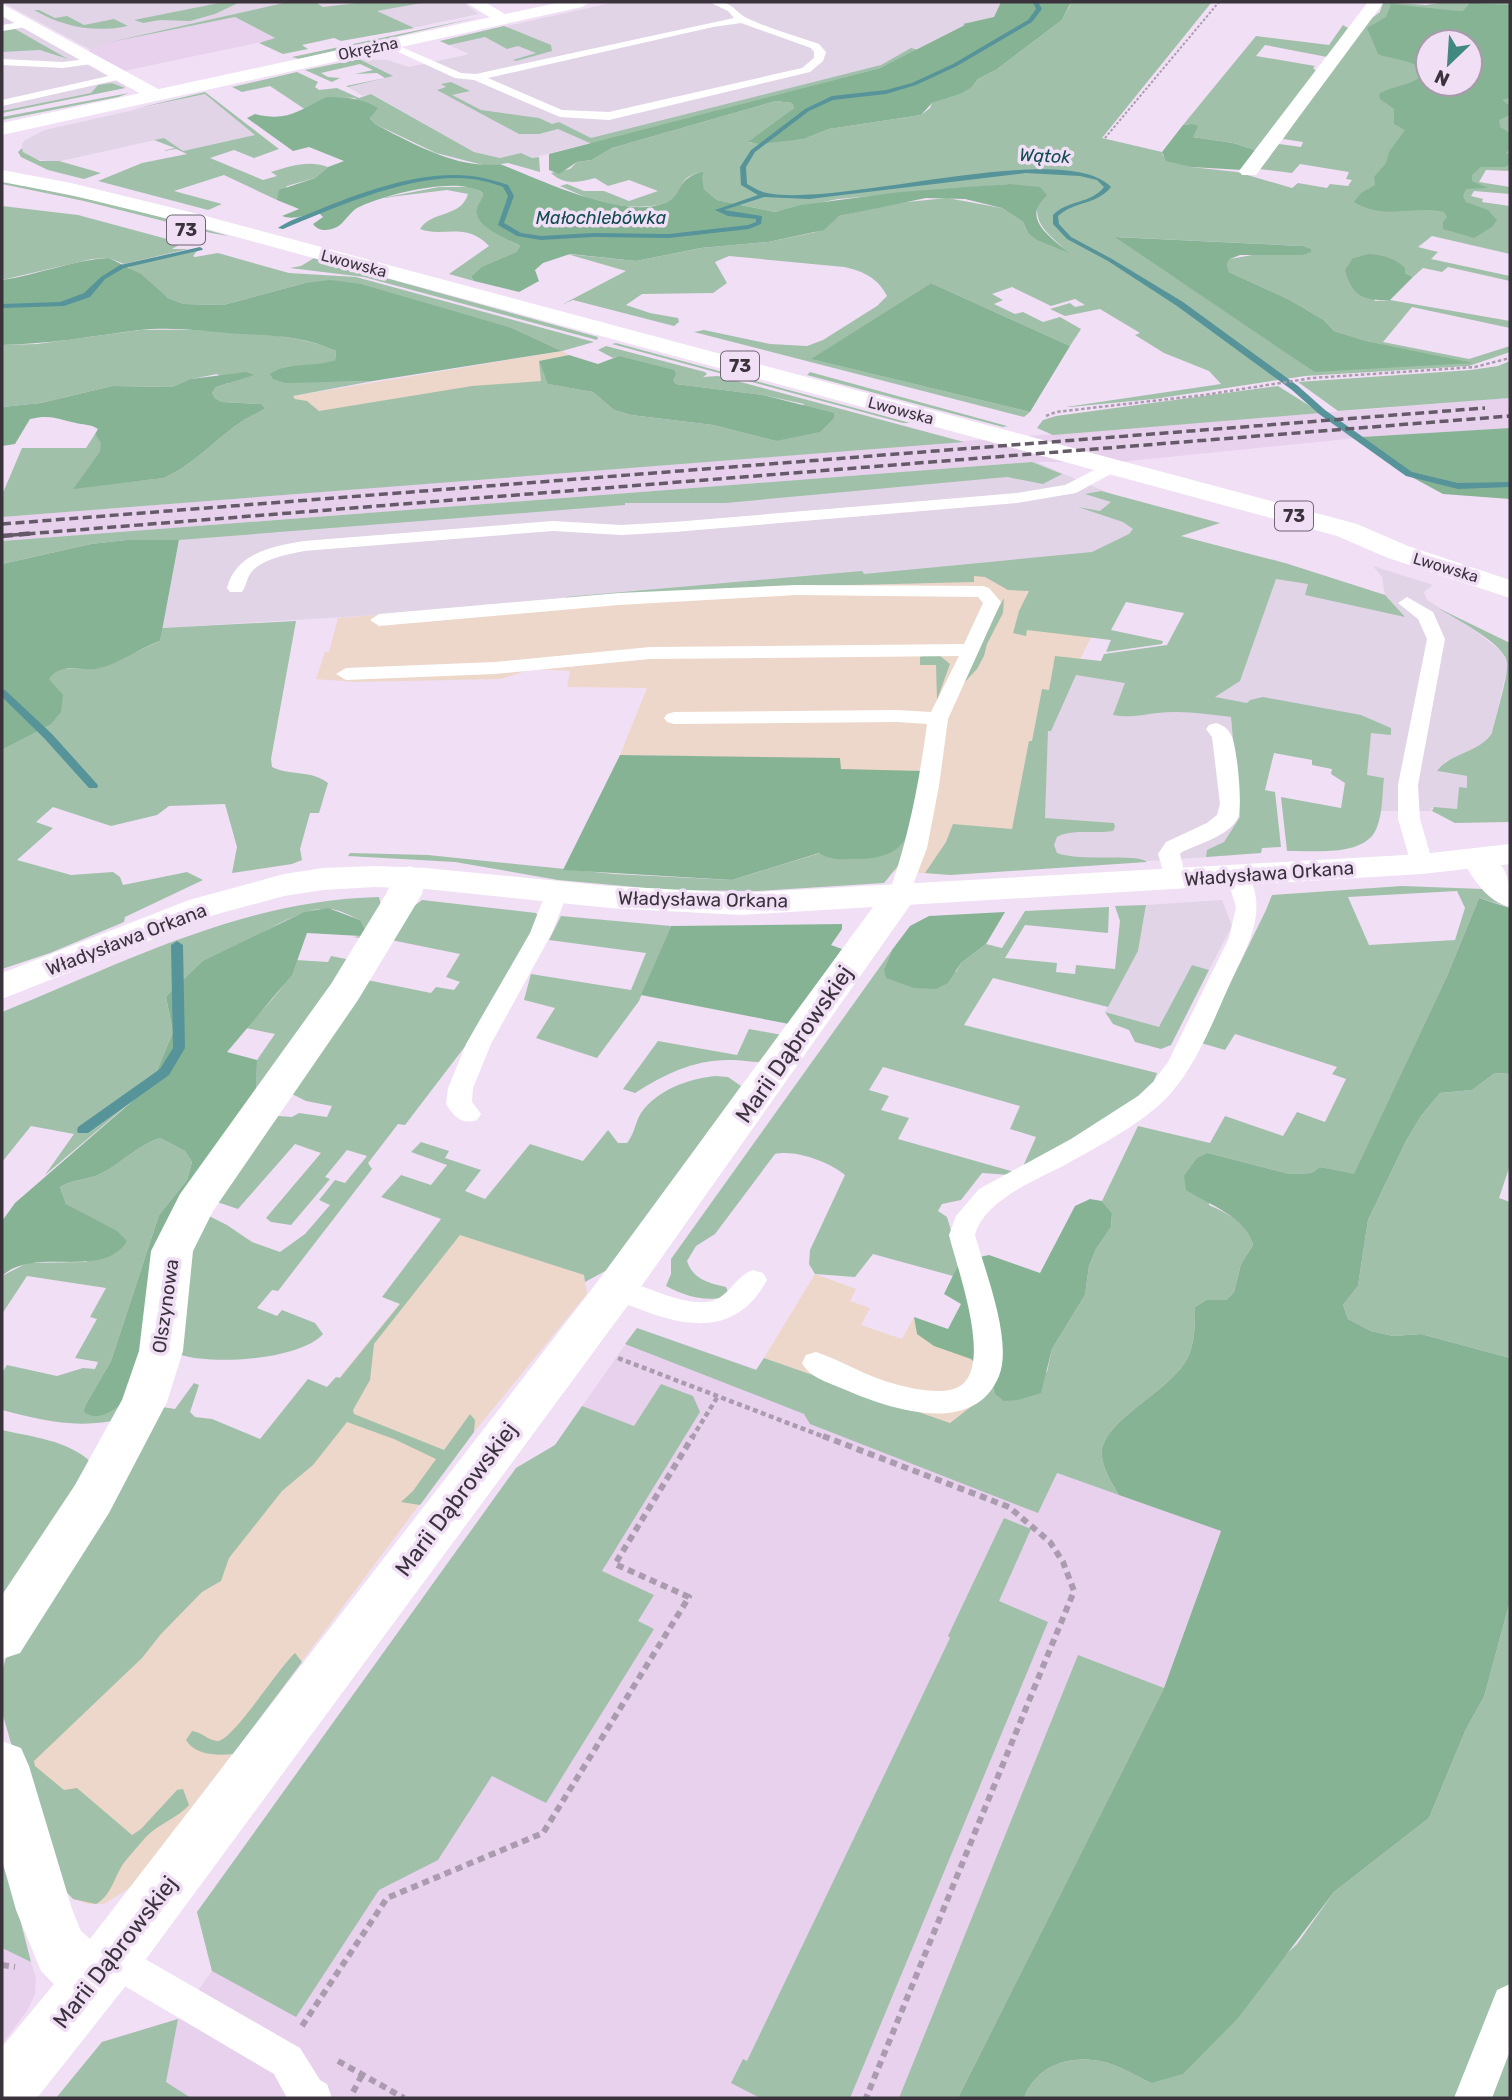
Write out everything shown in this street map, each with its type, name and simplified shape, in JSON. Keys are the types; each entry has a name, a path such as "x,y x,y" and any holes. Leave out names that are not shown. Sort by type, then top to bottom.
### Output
{"street":[{"path":"473,2 505,19"},
{"name":"Okrężna","path":"2,129 582,2"},
{"path":"1249,171 1376,2"},
{"path":"2,9 154,94"},
{"path":"2,140 59,115"},
{"name":"Okrężna","path":"2,123 59,115"},
{"name":"Lwowska","path":"4,179 217,238 288,245 1112,466 1347,530 1398,552 1510,589"},
{"path":"1501,861 1495,884 1510,896"},
{"name":"Władysława Orkana","path":"2,987 147,929 247,894 321,879 409,877 632,899 741,904 1422,863 1501,861"},
{"name":"Olszynowa","path":"2,1637 92,1499 123,1446 144,1402 161,1351 167,1270 172,1251 195,1205 352,981 404,894 409,877"},
{"name":"Marii Dąbrowskiej","path":"2,2094 103,1970 632,1295 899,896"},
{"path":"2,1766 44,1910 61,1951 103,1970"}],"lane":[{"path":"714,2 732,9 742,20"},
{"path":"386,44 459,76 476,77 713,24 742,20 815,46 820,52 819,59 806,70 609,116 559,113 476,77"},
{"path":"2,28 28,24"},
{"path":"405,40 479,72 476,77"},
{"path":"2,62 63,65 94,61"},
{"path":"2,103 122,76"},
{"path":"236,588 244,571 267,554 304,546 553,526 621,530 674,527 1017,498 1070,489 1112,466"},
{"path":"379,620 619,599 796,590 983,592 992,602 937,719 929,786 916,848 899,896"},
{"path":"1407,603 1426,616 1436,639 1408,785 1409,819 1422,863"},
{"path":"346,674 495,668 650,653 969,650"},
{"path":"674,718 897,716 937,719"},
{"path":"1175,879 1169,854 1174,847 1215,828 1227,818 1229,811 1229,776 1222,737 1216,729"},
{"path":"816,1363 844,1378 928,1403 948,1404 965,1398 977,1389 986,1376 990,1359 989,1341 962,1235 965,1223 988,1196 1080,1145 1147,1102 1162,1088 1179,1065 1240,938 1247,907 1237,875"},
{"path":"468,1114 459,1104 458,1093 469,1065 541,934 557,892"},
{"path":"632,1295 690,1314 709,1315 737,1300 753,1280"},
{"path":"103,1970 287,2061 306,2094 313,2098"},
{"path":"1473,2098 1510,2003"}],"path":[{"path":"1105,138 1219,2"},
{"path":"1044,417 1056,412 1342,375 1475,367 1510,358"},
{"path":"632,1295 610,1355 1009,1507 1046,1533 1065,1563 1074,1591 866,2098"},
{"path":"307,2036 299,2031 387,1898 543,1833 689,1597 615,1563 718,1396"},
{"path":"331,2057 404,2098"},
{"path":"348,2098 363,2075"}],"shaded area":[{"path":"2,2 462,2 479,14 388,33 300,3 106,43 91,50"},
{"path":"615,2 1001,2 994,17 966,25 880,68 532,158 521,153 500,158 474,152 372,94 363,96 348,87 392,76 359,59 387,60 409,67 461,56 469,54 440,41"},
{"path":"2,16 125,86 125,88 2,113"},
{"path":"235,17 276,39 123,71 88,51 106,43"},
{"path":"205,94 256,135 183,151 164,138 56,162 34,159 23,152 22,144 25,140 45,130"},
{"path":"562,351 569,355 539,361 548,384 289,421 281,398"},
{"path":"1510,398 1510,428 1357,438 1119,462 1032,462 2,541 2,517"},
{"path":"1036,462 1158,514 1134,556 377,615 162,628 181,532"},
{"path":"1134,556 1081,657 1048,731 1043,868 950,875 893,871 884,883 820,853 740,757 620,755 647,688 567,687 570,671 532,669 501,679 356,682 316,679 325,652 329,652 338,618"},
{"path":"1285,563 1385,595 1382,577 1373,566 1433,585 1424,592 1427,600 1472,628 1502,652 1508,664 1492,733 1478,748 1446,761 1439,772 1467,776 1467,788 1459,788 1457,810 1431,808 1432,811 1381,811 1371,838 1352,847 1359,717 1251,704 1237,855 1043,868 1048,731 1075,671 1214,697 1241,617"},
{"path":"1222,900 1232,926 1209,970 1192,965 1159,1028 1105,1012 1138,951 1146,905"},
{"path":"457,1233 584,1275 587,1294 474,1432 133,1886 104,1904 88,1904 73,1899 19,1771"},
{"path":"815,1274 856,1289 850,1301 870,1308 861,1325 902,1339 914,1317 917,1334 971,1359 993,1383 977,1402 950,1423 764,1358"},
{"path":"637,1328 1221,1530 1164,1688 958,2098 56,2098 102,2042 178,2019 212,1971 197,1912 516,1468 555,1445"},
{"path":"2,1948 31,1962 36,1977 35,1994 27,2011 2,2044"}],"green space":[{"path":"224,2 240,2 215,14 190,21 160,20 143,23 134,20"},
{"path":"288,2 315,2 323,7 357,3 427,2 377,11 414,28 341,41 334,38 302,45 308,49 283,54 259,43 275,38 235,17 106,43"},
{"path":"1001,2 1070,4 1062,20 996,70 978,79 962,93 932,103 921,115 829,129 804,139 760,144 748,142 794,108 792,103 776,101 612,148 592,160 577,162 559,174 549,170 549,154 880,68 965,25 963,24 994,17"},
{"path":"1068,2 1211,3 1102,138 1162,152 1163,156 1191,167 1237,172 1292,188 1298,183 1327,188 1330,184 1348,186 1352,180 1346,179 1349,172 1300,164 1292,173 1259,169 1279,144 1301,147 1303,142 1283,139 1360,27 1380,12 1383,2 1426,5 1447,2 1510,2 1510,171 1486,170 1479,182 1510,187 1510,194 1474,191 1471,196 1483,199 1482,202 1510,206 1510,254 1432,236 1418,247 1438,252 1431,259 1510,276 1510,281 1448,267 1442,272 1423,268 1413,277 1381,256 1353,258 1375,301 1390,300 1510,321 1510,328 1412,307 1383,342 1469,359 1510,346 1510,352 1469,366 1305,376 1154,399 1066,407 1221,384 1209,371 1164,353 1135,335 1140,333 1100,309 1065,316 1050,309 1070,303 1075,307 1085,305 1075,299 1051,306 1012,287 992,294 1003,300 994,304 1015,314 1023,312 1043,322 1060,317 1081,329 1070,346 931,283 812,359 1030,412 1024,417 694,332 704,330 770,344 807,346 823,340 877,306 887,296 874,280 864,273 844,267 729,256 715,262 727,283 713,293 642,294 626,305 678,318 679,322 674,326 573,300 563,304 626,271 567,254 636,261 701,248 768,242 816,232 839,216 897,203 947,198 1002,208 1023,222 1028,233 1067,252 1043,227 1037,207 1009,184 838,199 775,212 717,200 704,189 701,178 704,171 686,179 672,199 644,207 598,202 560,186 567,184 584,191 604,191 629,201 658,191 629,180 608,186 595,178 578,182 567,181 551,173 570,169 577,162 592,160 612,148 776,101 792,103 794,108 749,143 804,139 829,129 921,115 932,103 972,87 978,79 996,70 1062,20 1070,5","holes":["1117,237 1302,246 1230,259 1227,264 1229,272 1290,300 1324,320 1334,331 1370,342 1314,372"]},
{"path":"1470,3 1510,5 1510,98 1502,100 1510,106 1510,115 1499,120 1500,127 1510,133 1510,148 1506,153 1510,155 1510,164 1505,167 1481,167 1472,175 1472,181 1488,188 1466,189 1463,196 1466,202 1488,210 1497,220 1492,227 1474,238 1443,229 1443,222 1447,217 1444,212 1377,211 1354,202 1361,193 1375,185 1374,177 1386,163 1389,152 1405,130 1394,124 1394,109 1380,99 1379,94 1414,81 1414,98 1484,98 1484,28 1414,28 1414,64 1378,54 1367,28 1386,17 1391,4 1463,11"},
{"path":"34,10 55,18 67,16 84,25 114,19 128,26 103,29 80,27 56,21"},
{"path":"480,17 299,59 292,57"},
{"path":"1343,25 1348,28 1327,57 1265,45 1256,56 1315,66 1313,68 1317,72 1255,150 1233,143 1193,137 1191,124 1183,125 1256,36 1329,45"},
{"path":"504,26 551,45 552,51 516,61 513,60 536,53 518,46 507,49 485,37 449,45 440,41"},
{"path":"15,29 68,59 40,50 2,52 2,31"},
{"path":"911,48 918,50 880,68 592,144 558,129 539,134 519,134 437,90 446,87 441,84 451,82 470,91 452,95 481,110 539,118 552,124 559,122 591,138 881,65"},
{"path":"359,59 393,76 385,78 377,73 355,74 373,70 360,64 321,73 340,78 332,82 305,70"},
{"path":"297,72 318,82 315,87 319,90 337,88 359,98 371,94 474,152 500,158 521,153 532,158 539,157 540,172 508,163 487,166 436,153 375,124 355,98 326,97 306,110 270,86 242,92 232,87"},
{"path":"112,83 125,88 2,113 91,93 98,85"},
{"path":"205,92 279,149 254,158 234,150 210,158 263,180 277,176 271,172 293,166 313,164 328,167 315,178 287,186 277,200 224,175 174,191 222,204 208,210 98,181 142,163 187,154 176,149 162,151 175,148 154,140 164,138 183,151 255,135 205,94 134,109"},
{"path":"129,93 118,97 2,120 2,117"},
{"path":"326,97 366,102 378,108 370,118 375,124 452,159 484,165 500,164 582,196 627,206 648,207 665,203 675,196 688,178 704,171 704,189 717,200 775,212 801,205 900,192 1009,184 1040,187 1047,195 1038,207 1038,222 1047,234 1069,253 1037,240 1028,233 1023,222 1002,208 965,199 926,198 839,216 824,230 768,242 701,248 636,261 570,254 543,263 535,270 539,281 519,292 474,281 471,277 482,267 517,252 520,246 493,232 480,221 477,209 483,193 472,188 439,186 384,198 357,208 340,225 327,230 321,230 313,224 323,217 320,214 291,218 282,216 299,209 277,200 279,190 315,178 328,167 344,161 309,147 293,151 247,118 255,114 275,117 292,114"},
{"path":"1183,125 1198,126 1193,137 1233,143 1255,150 1243,170 1191,167 1166,161 1162,152"},
{"path":"22,148 23,152 40,161 59,161 101,173 84,179 48,170 21,157 18,152"},
{"path":"2,181 121,206 229,236 2,184"},
{"path":"439,187 472,187 483,193 477,215 491,230 520,246 518,252 471,277 474,281 449,274 489,246 472,234 420,229 432,219 459,207 468,194 447,190 382,198"},
{"path":"2,206 78,215 182,243 172,249 188,249 124,264 109,258 92,259 2,280"},
{"path":"1115,237 1302,246 1311,249 1311,252 1302,255 1240,255 1230,259 1227,264 1229,272 1290,300 1324,320 1334,331 1370,342 1473,363 1314,372"},
{"path":"197,251 193,256 218,253 289,273 356,277 594,342 562,351 512,328 305,283 223,305 184,304 168,298 127,266"},
{"path":"1369,254 1393,259 1405,268 1405,273 1413,277 1390,300 1366,298 1351,286 1345,270 1353,258"},
{"path":"109,258 141,274 168,298 184,304 223,305 305,283 330,280 361,284 512,328 562,351 373,381 285,383 273,379 270,374 285,367 335,360 336,351 290,338 165,329 2,345 2,280"},
{"path":"314,258 598,337 597,340 364,277 290,268 301,266"},
{"path":"931,283 1070,346 1030,412 811,359"},
{"path":"141,330 241,332 293,338 336,351 335,360 322,365 284,367 317,382 373,381 293,396 295,399 307,401 319,411 472,386 541,381 539,361 549,384 593,392 614,410 631,415 713,425 776,441 804,404 763,395 676,384 673,380 619,356 613,358 598,350 606,346 705,372 707,374 703,377 718,376 964,442 2,517 2,495 22,448 86,448 95,434 102,443 100,451 74,488 164,478 184,467 241,422 265,408 261,404 222,402 215,398 212,393 216,387 229,383 217,374 192,379 172,387 112,386 41,403 2,407 2,345 37,344"},
{"path":"616,343 910,423 612,344"},
{"path":"569,355 598,364 619,356 674,370 676,374 673,380 676,384 763,395 834,413 834,418 820,432 776,441 713,425 631,415 614,410 593,392 548,384 539,361"},
{"path":"1510,361 1510,398 1338,411 1298,382 1471,370 1498,366"},
{"path":"246,372 254,375 216,387 212,393 222,402 261,404 265,408 241,422 184,467 164,478 73,489 100,451 101,443 95,434 98,429 90,425 54,418 30,419 15,444 2,446 2,407 41,403 112,386 172,387 191,379"},
{"path":"810,372 1008,426 1003,427 807,375"},
{"path":"1278,386 1321,413 1053,435 1037,428 1043,420 1056,416"},
{"path":"1510,428 1510,485 1459,485 1410,473 1362,437"},
{"path":"1032,462 1062,474 1043,484 1007,477 725,503 625,503 179,540 126,540 91,544 2,564 2,541"},
{"path":"1408,475 1458,486 1510,486 1510,499 1443,494"},
{"path":"1101,491 1220,523 1181,536 1285,563 1385,595 1405,617 1305,595 1308,584 1276,579 1240,681 1215,697 1247,703 1263,697 1361,715 1391,728 1391,735 1371,733 1367,775 1384,778 1377,827 1371,837 1362,844 1338,850 1287,851 1281,797 1341,808 1345,783 1331,774 1332,769 1312,765 1312,760 1274,753 1265,790 1275,792 1281,847 1262,848 1261,853 1206,857 1207,850 1224,842 1240,817 1231,717 1176,712 1113,715 1125,683 1076,675 1051,731 1048,731 1045,818 1114,823 1115,827 1113,831 1070,833 1057,837 1054,845 1057,853 1080,857 1132,858 1147,862 950,875 925,873 946,842 953,824 1012,829 1029,741 1032,741 1042,689 1049,690 1055,656 1101,661 1104,654 1167,645 1184,613 1126,602 1111,630 1163,641 1162,644 1106,652 1111,640 1027,630 1026,636 1013,633 1019,611 1029,591 1008,590 985,577 974,576 974,582 729,588 567,600 566,597 862,571 864,574 1092,552 1129,534 1133,529 1123,522 1078,507 1100,511 1111,502 1085,494"},
{"path":"126,540 179,540 160,641 100,668 59,670 49,679 63,695 61,712 50,725 2,750 2,564 91,544"},
{"path":"1004,598 1003,613 987,644 984,656 977,669 962,685 971,659"},
{"path":"1438,608 1510,643 1510,822 1455,823 1432,811 1434,807 1457,809 1459,787 1467,788 1467,776 1437,771 1450,760 1479,745 1492,733 1507,668 1504,655 1488,639"},
{"path":"296,621 271,759 272,767 315,776 328,783 319,813 310,813 300,849 302,860 292,864 232,873 237,847 225,804 169,806 157,815 111,826 53,807 36,822 53,828 17,860 71,875 113,872 120,877 123,885 187,872 203,880 125,917 124,922 50,953 2,969 2,750 50,725 48,679 54,671 100,668 160,641 162,628"},
{"path":"939,655 950,664 937,700 936,665 920,665 920,657"},
{"path":"620,755 840,758 841,769 923,771 909,833 902,844 877,857 837,859 819,853 732,880 563,870"},
{"path":"909,835 906,856 884,883 758,891 668,890 558,880 455,862 348,856 350,853 428,855 614,874 732,880 820,853"},
{"path":"1402,886 1483,889 1510,907 1479,898 1447,976 1354,1175 1320,1167 1311,1173 1290,1174 1208,1153 1209,1205 1242,1225 1253,1245 1241,1264 1234,1292 1226,1300 1206,1300 1195,1307 1192,1344 1181,1368 1128,1414 1107,1438 1102,1450 1103,1462 1119,1495 1057,1473 1038,1513 810,1424 804,1414 625,1344 637,1328 756,1370 764,1358 950,1423 977,1402 993,1383 1047,1372 1052,1349 1085,1295 1089,1266 1096,1249 1111,1227 1112,1213 1102,1201 1138,1126 1210,1143 1225,1116 1283,1136 1297,1112 1325,1122 1346,1079 1332,1074 1337,1067 1235,1034 1225,1050 1201,1043 1272,895","holes":["1457,891 1465,908 1455,940 1369,945 1348,897"]},
{"path":"379,897 382,909 369,939 353,937 361,936 360,920 330,909 313,910 293,917 246,942 166,997 173,1032 151,1085 45,1175 74,1134 31,1126 2,1162 2,1012 140,954 233,922 280,909"},
{"path":"1479,898 1510,908 1510,1074 1495,1073 1472,1090 1440,1093 1421,1116 1368,1220 1358,1286 1343,1305 1348,1319 1371,1331 1393,1336 1421,1334 1510,1358 1510,1601 1484,1697 1466,1729 1429,1818 1334,1892 1238,2018 1183,2074 1151,2083 1120,2067 1076,2060 1054,2065 1045,2071 1029,2087 1024,2098 958,2098 1164,1688 1221,1531 1119,1495 1107,1474 1102,1456 1107,1438 1116,1426 1181,1368 1192,1344 1195,1307 1206,1300 1226,1300 1234,1292 1241,1264 1253,1245 1249,1235 1235,1219 1186,1190 1184,1176 1197,1158 1208,1153 1290,1174 1311,1173 1320,1167 1354,1174 1447,976"},
{"path":"422,900 536,913 539,918 534,934 473,1036 405,1125 398,1124 368,1163 372,1169 278,1291 272,1290 257,1308 277,1316 282,1310 315,1323 323,1334 312,1343 276,1355 213,1360 181,1355 178,1283 203,1213 252,1242 280,1252 305,1234 330,1205 319,1200 335,1180 345,1183 367,1156 347,1150 325,1177 330,1179 291,1225 271,1222 266,1218 321,1153 295,1144 238,1209 211,1200 278,1116 292,1117 299,1113 327,1117 332,1106 306,1101 286,1091 367,980 431,993 436,987 454,990 460,982 446,977 460,954 391,940 409,910"},
{"path":"1146,905 1138,951 1108,1007 993,978 964,1025 1157,1073 1152,1086 1131,1105 1021,1171 1036,1137 1010,1129 1020,1106 883,1067 869,1090 889,1096 881,1110 909,1118 898,1139 1018,1173 982,1173 961,1200 942,1204 938,1211 947,1217 960,1261 953,1276 873,1254 855,1277 815,1274 809,1264 810,1250 845,1175 812,1158 783,1153 775,1154 715,1234 696,1246 687,1261 697,1276 726,1287 728,1292 725,1297 695,1297 666,1286 671,1274 671,1259 892,950 884,969 956,972 961,963 986,944 1002,948 1025,911 1109,907 1108,933 1025,925 1005,958 1057,963 1056,972 1075,974 1076,965 1115,969 1120,921 1115,906"},
{"path":"328,908 360,920 365,930 361,936 307,933 292,975 227,1052 257,1060 256,1104 125,1401 106,1414 90,1415 84,1412 86,1404 111,1361 159,1215 187,1180 192,1162 185,1151 160,1138 102,1173 60,1187 66,1204 117,1231 127,1241 116,1253 102,1259 32,1263 16,1267 2,1276 2,1221 15,1203 151,1085 173,1032 166,997 203,961 304,912"},
{"path":"1005,912 986,944 961,963 948,983 936,989 914,988 886,978 884,969 892,950 910,926 929,916"},
{"path":"561,916 671,926 639,1001 597,1058 536,1038 555,1008 524,1000 531,974 631,990 646,953 549,940"},
{"path":"842,924 842,929 831,945 842,949 789,1024 641,995 671,926"},
{"path":"331,956 346,959 354,965 256,1104 257,1060 275,1034 246,1028 281,988 296,960 328,962"},
{"path":"1192,965 1209,970 1171,1045 1161,1049 1135,1042 1129,1030 1113,1024 1105,1012 1159,1027"},
{"path":"749,1029 782,1035 760,1062 705,1062 669,1074 635,1093 623,1089 658,1041 737,1055"},
{"path":"1495,1073 1510,1074 1510,1165 1499,1198 1510,1202 1510,1358 1421,1334 1393,1336 1371,1331 1348,1319 1343,1305 1358,1286 1368,1220 1406,1141 1421,1116 1440,1093 1472,1090"},
{"path":"715,1076 728,1077 741,1086 609,1269 585,1282 584,1275 460,1235 374,1344 370,1380 353,1410 354,1414 444,1450 470,1414 475,1420 474,1432 420,1505 401,1502 413,1491 436,1459 394,1439 347,1422 313,1465 282,1491 229,1558 221,1581 202,1592 142,1658 34,1761 35,1766 64,1790 77,1788 132,1835 141,1829 177,1790 183,1789 189,1805 145,1838 123,1864 109,1892 101,1901 96,1904 73,1899 61,1886 19,1771 2,1712 2,1671 12,1638 156,1406 175,1409 194,1383 199,1385 190,1412 195,1417 212,1419 260,1439 308,1379 327,1387 336,1377 340,1378 400,1304 382,1297 441,1219 381,1197 401,1175 431,1185 447,1165 411,1152 421,1142 449,1151 445,1158 481,1170 465,1191 485,1199 530,1144 583,1161 608,1130 618,1143 627,1143 641,1113 664,1092 684,1083"},
{"path":"160,1138 185,1151 192,1162 187,1180 159,1215 111,1361 86,1404 125,1401 112,1421 97,1423 56,1422 2,1410 2,1373 7,1365 57,1376 83,1368 95,1369 98,1362 75,1358 97,1319 90,1317 106,1288 27,1276 2,1314 2,1276 27,1263 87,1262 89,1218 66,1204 60,1187 102,1173"},
{"path":"1090,1199 1102,1201 1112,1213 1111,1227 1096,1249 1089,1266 1085,1295 1052,1349 1041,1393 1004,1401 995,1394 993,1383 971,1359 934,1346 917,1334 914,1317 948,1329 961,1304 944,1294 960,1261 989,1255 1040,1273 1075,1206"},
{"path":"661,1384 693,1396 700,1412 602,1571 654,1595 638,1621 654,1629 546,1803 492,1776 438,1860 379,1890 296,2017 212,1971 197,1912 516,1468 555,1445 582,1406 634,1426"},
{"path":"2,1430 60,1444 91,1462 35,1567 2,1615"},
{"path":"1004,1518 1031,1529 999,1601 1048,1622 850,2098 760,2098 731,2083 743,2059 747,2061 950,1638 948,1636"},
{"path":"1510,1601 1510,2098 1024,2098 1036,2078 1045,2071 1054,2065 1076,2060 1120,2067 1151,2083 1297,1944 1334,1892 1429,1818 1466,1729 1484,1697"},
{"path":"295,1653 302,1662 233,1754 201,1752 190,1745 186,1740 192,1731 217,1741 224,1738"},
{"path":"1078,1655 1164,1688 958,2098 899,2098"},
{"path":"2,1819 11,1850 6,1864 31,1962 2,1948"},
{"path":"178,2019 166,2082 191,2098 56,2098 102,2042"}],"waterway":[{"name":"Wątok","path":"1036,2 1039,9 1030,21 955,65 914,84 886,92 832,98 807,110 753,151 743,167 744,185 764,195 809,197 1026,171 1080,174 1099,179 1108,187 1103,193 1067,207 1055,216 1056,224 1069,238 1180,304 1409,474 1458,486 1510,485"},
{"name":"Małochlebówka","path":"281,228 361,196 424,180 454,177 482,178 506,186 511,196 500,224 519,235 541,238 593,235 669,236 749,227 759,223 760,217 728,214 718,210 763,195"},
{"name":"Małochlebówka","path":"2,306 61,304 87,295 103,278 122,266 200,249"},
{"path":"2,692 48,736 93,786"},
{"path":"83,1130 165,1072 179,1048 177,945"}],"railway":[{"path":"2,524 1485,408"},
{"path":"13,535 1510,416"},
{"path":"13,535 35,533"},
{"path":"2,536 13,535"}]}
